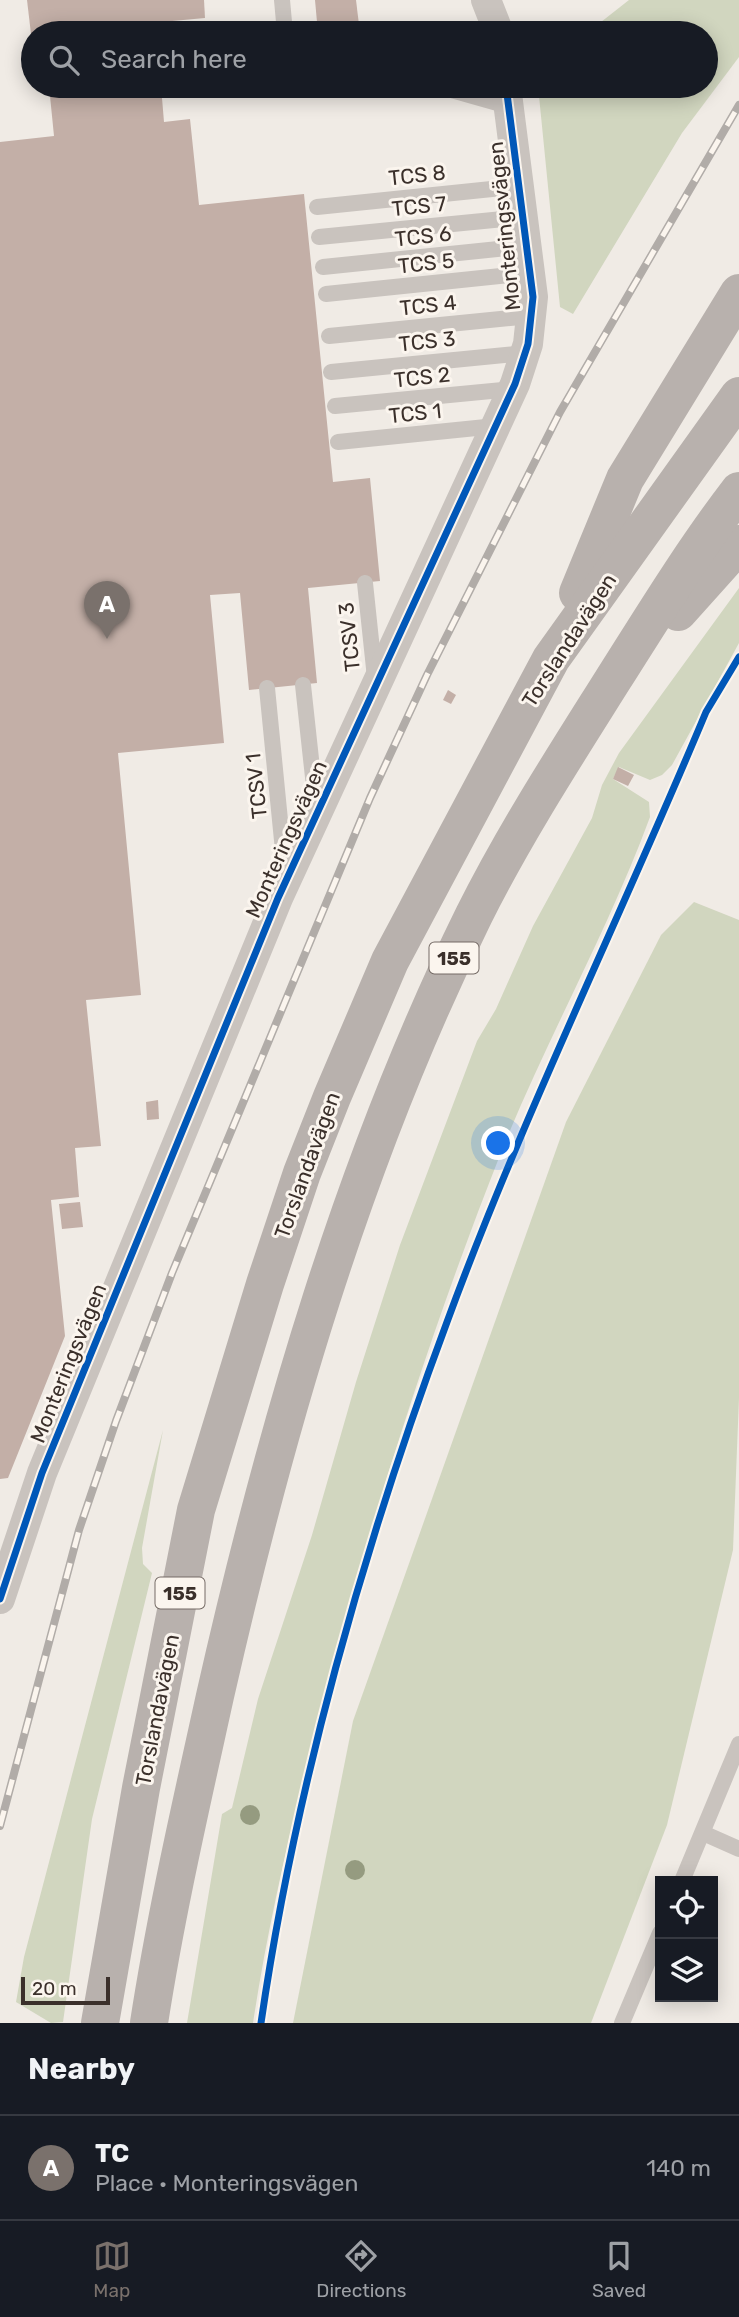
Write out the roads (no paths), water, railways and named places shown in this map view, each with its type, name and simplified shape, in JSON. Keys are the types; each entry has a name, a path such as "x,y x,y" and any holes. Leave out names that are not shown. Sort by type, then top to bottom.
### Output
{"main road":[{"path":"551,659 625,479 739,293"},
{"name":"Torslandavägen","path":"100,2023 138,1801 196,1510 269,1271 332,1097 390,961 551,659 739,396"},
{"name":"155","path":"149,2023 191,1803 252,1540 325,1287 370,1162 442,983 476,911 523,827 610,685 705,535 739,492"},
{"path":"610,685 739,544"}],"street":[{"path":"486,0 494,21"},
{"name":"Monteringsvägen","path":"0,1599 5,1570 52,1447 286,880 513,389 526,352 531,316 527,245 507,98"}],"lane":[{"path":"282,0 284,21"},
{"name":"TCS 8","path":"317,207 521,186"},
{"name":"TCS 7","path":"319,237 527,245"},
{"name":"TCS 6","path":"323,267 527,245"},
{"name":"TCS 5","path":"326,295 527,245"},
{"name":"TCS 4","path":"329,336 531,316"},
{"name":"TCS 3","path":"331,372 526,352"},
{"name":"TCS 2","path":"335,406 513,389"},
{"name":"TCS 1","path":"338,442 496,425"},
{"name":"TCSV 3","path":"365,583 375,686"},
{"path":"303,685 317,812"},
{"name":"TCSV 1","path":"267,688 286,880"},
{"path":"684,1876 739,1744"},
{"path":"703,1833 739,1849"},
{"path":"622,2023 657,1939"}],"railway":[{"path":"0,1826 79,1530 116,1421 172,1273 370,798 427,675 560,412 739,105"}],"place":[{"name":"TC","path":"107,639"}]}
